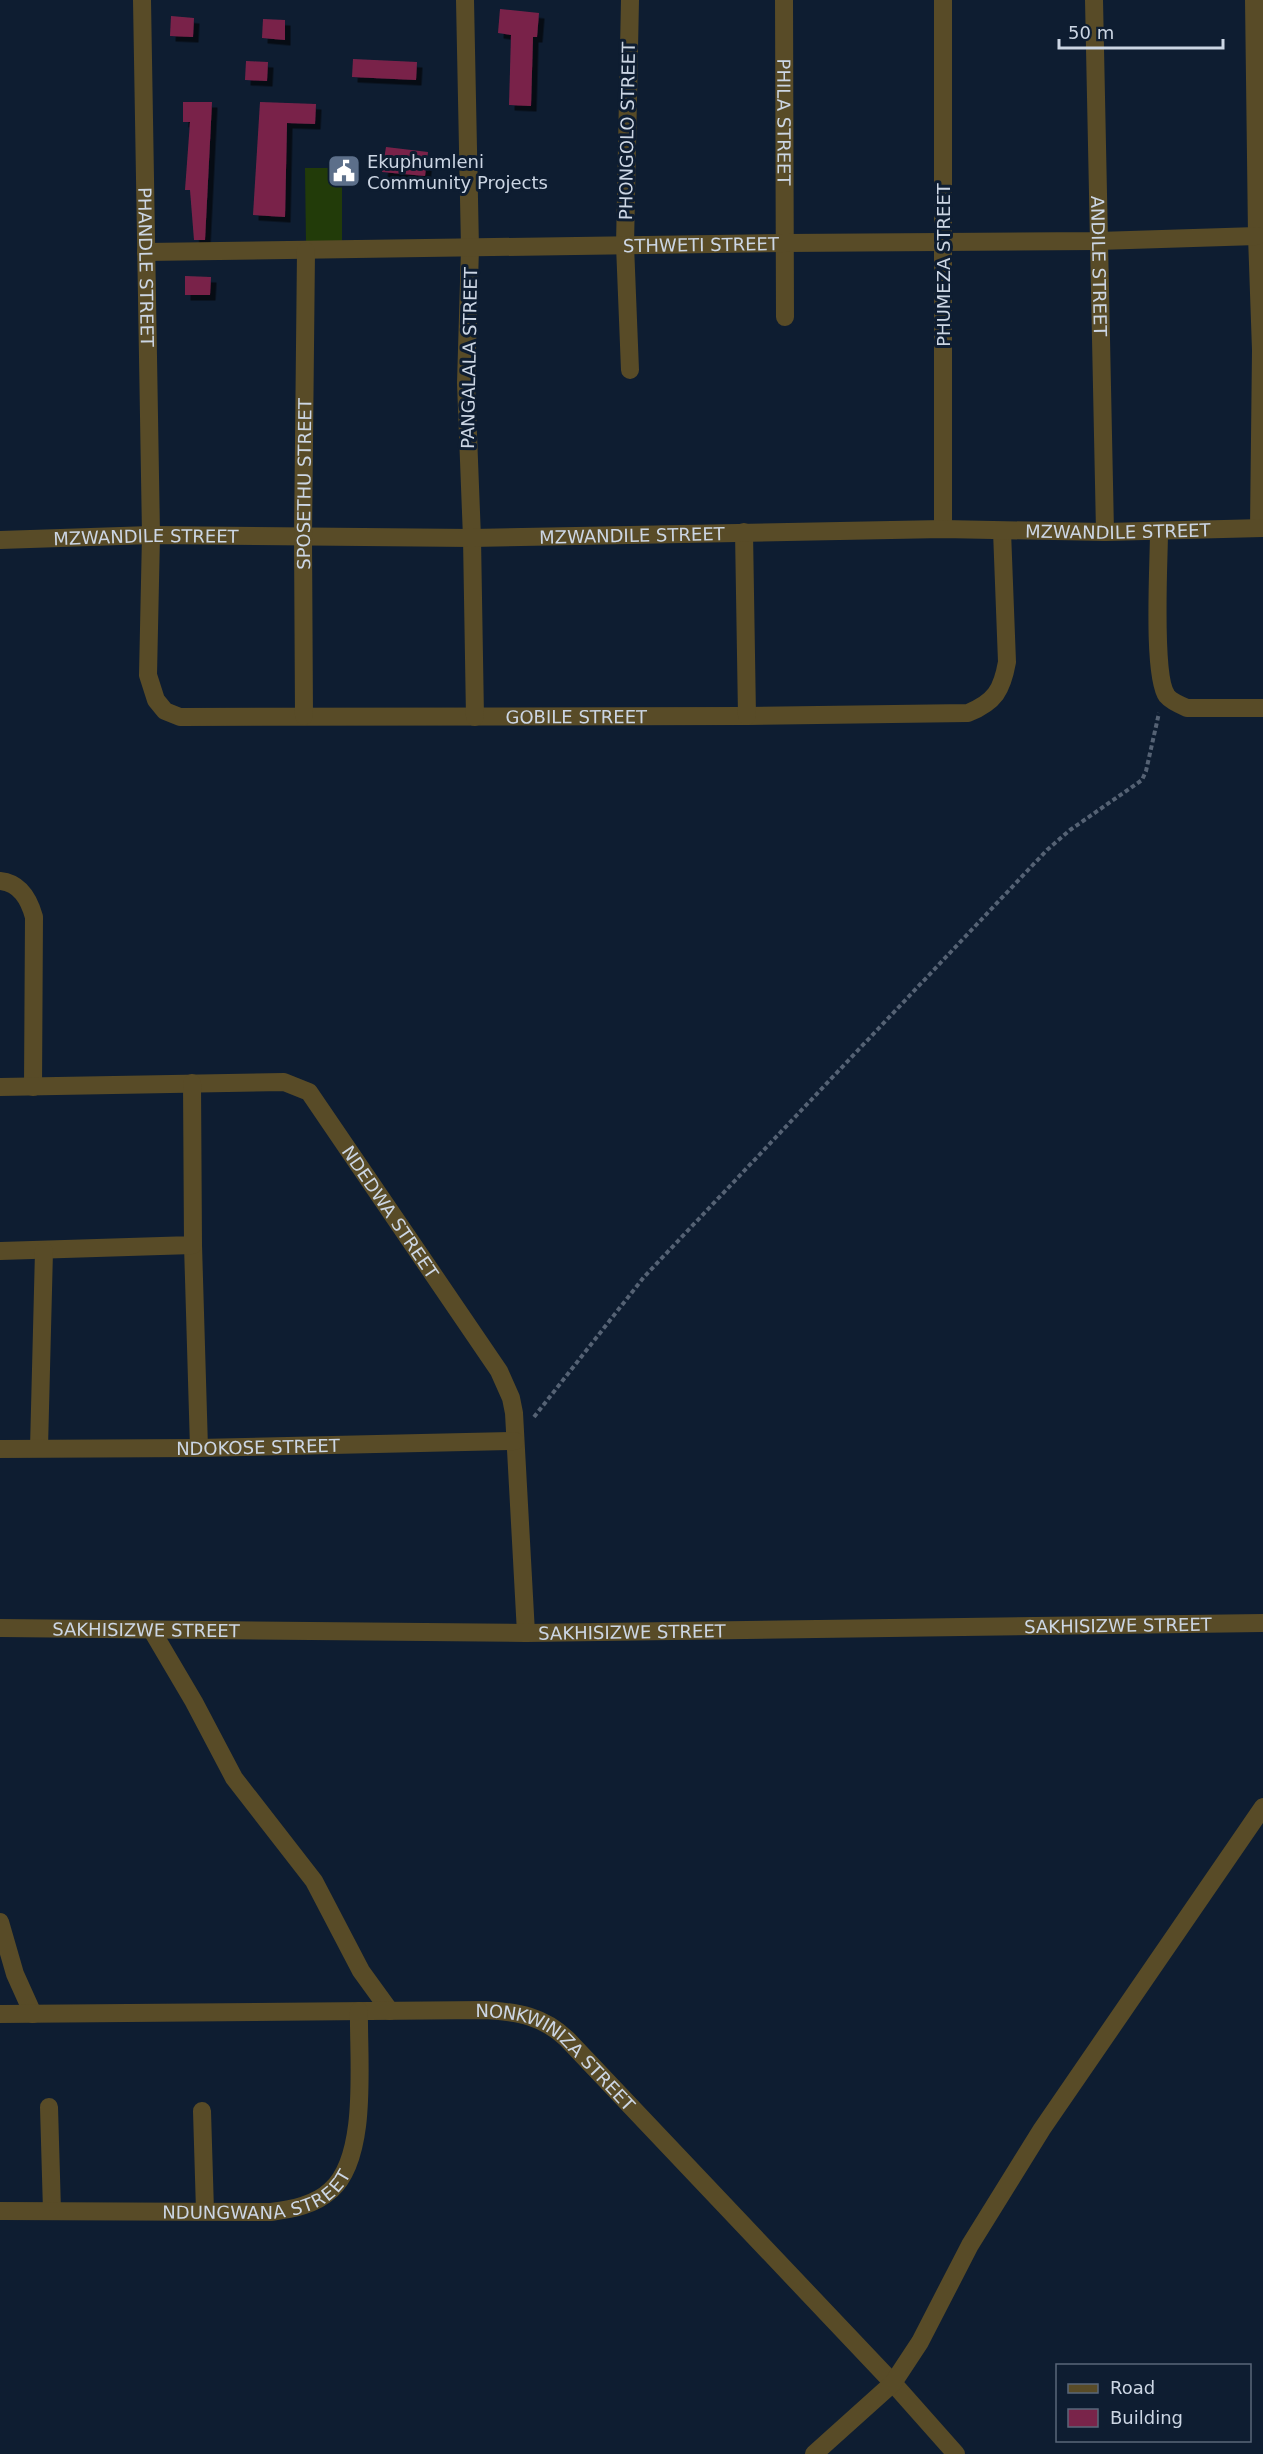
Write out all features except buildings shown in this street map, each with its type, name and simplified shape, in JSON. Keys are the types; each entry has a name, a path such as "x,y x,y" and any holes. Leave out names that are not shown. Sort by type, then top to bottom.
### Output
{"street":[{"name":"PHANDLE STREET","path":"142,0 151,535"},
{"name":"PANGALALA STREET","path":"465,0 470,248 466,383 472,538 475,717"},
{"name":"PHONGOLO STREET","path":"630,0 625,245 630,369"},
{"name":"PHILA STREET","path":"784,0 784,318"},
{"name":"PHUMEZA STREET","path":"943,0 943,529"},
{"name":"ANDILE STREET","path":"1094,0 1105,532"},
{"path":"1254,0 1258,78 1257,236 1262,350 1261,528"},
{"name":"STHWETI STREET","path":"146,252 785,243 944,244 1257,236"},
{"name":"SPOSETHU STREET","path":"304,716 306,251"},
{"name":"MZWANDILE STREET","path":"0,540 151,535 472,538 943,529 1160,532 1261,528"},
{"name":"GOBILE STREET","path":"151,535 148,675 156,700 165,711 180,717 747,716 968,713 985,706 998,693 1004,680 1007,662 1002,531"},
{"path":"744,532 747,716"},
{"path":"1160,532 1158,668 1166,695 1187,708 1263,708"},
{"path":"0,882 15,885 23,893 30,903 34,917 33,1087"},
{"name":"NDEDWA STREET","path":"0,1087 284,1082 309,1092 499,1371 511,1398 526,1633"},
{"path":"192,1083 193,1245 199,1448"},
{"path":"0,1251 193,1245"},
{"path":"39,1448 44,1251"},
{"name":"NDOKOSE STREET","path":"0,1449 199,1448 515,1441"},
{"name":"SAKHISIZWE STREET","path":"0,1628 526,1633 1263,1623"},
{"path":"151,1629 194,1702 234,1778 314,1881 361,1971 390,2011"},
{"path":"814,2454 893,2384 920,2342 970,2245 1042,2129 1263,1807"},
{"path":"0,1922 15,1974 33,2014"},
{"name":"NDUNGWANA STREET","path":"0,2211 271,2212 291,2209 321,2198 340,2180 352,2157 355,2143 358,2107 359,2011"},
{"name":"NONKWINIZA STREET","path":"0,2014 509,2011 538,2019 556,2029 893,2384 956,2454"},
{"path":"49,2107 51,2211"},
{"path":"202,2111 205,2211"}],"path":[{"path":"515,1441 644,1277 1031,867 1070,830 1142,780 1146,771 1156,719 1166,695"}],"green space":[{"path":"305,168 342,168 342,244 306,244"}],"place":[{"name":"Ekuphumleni Community Projects","path":"344,171"}]}
